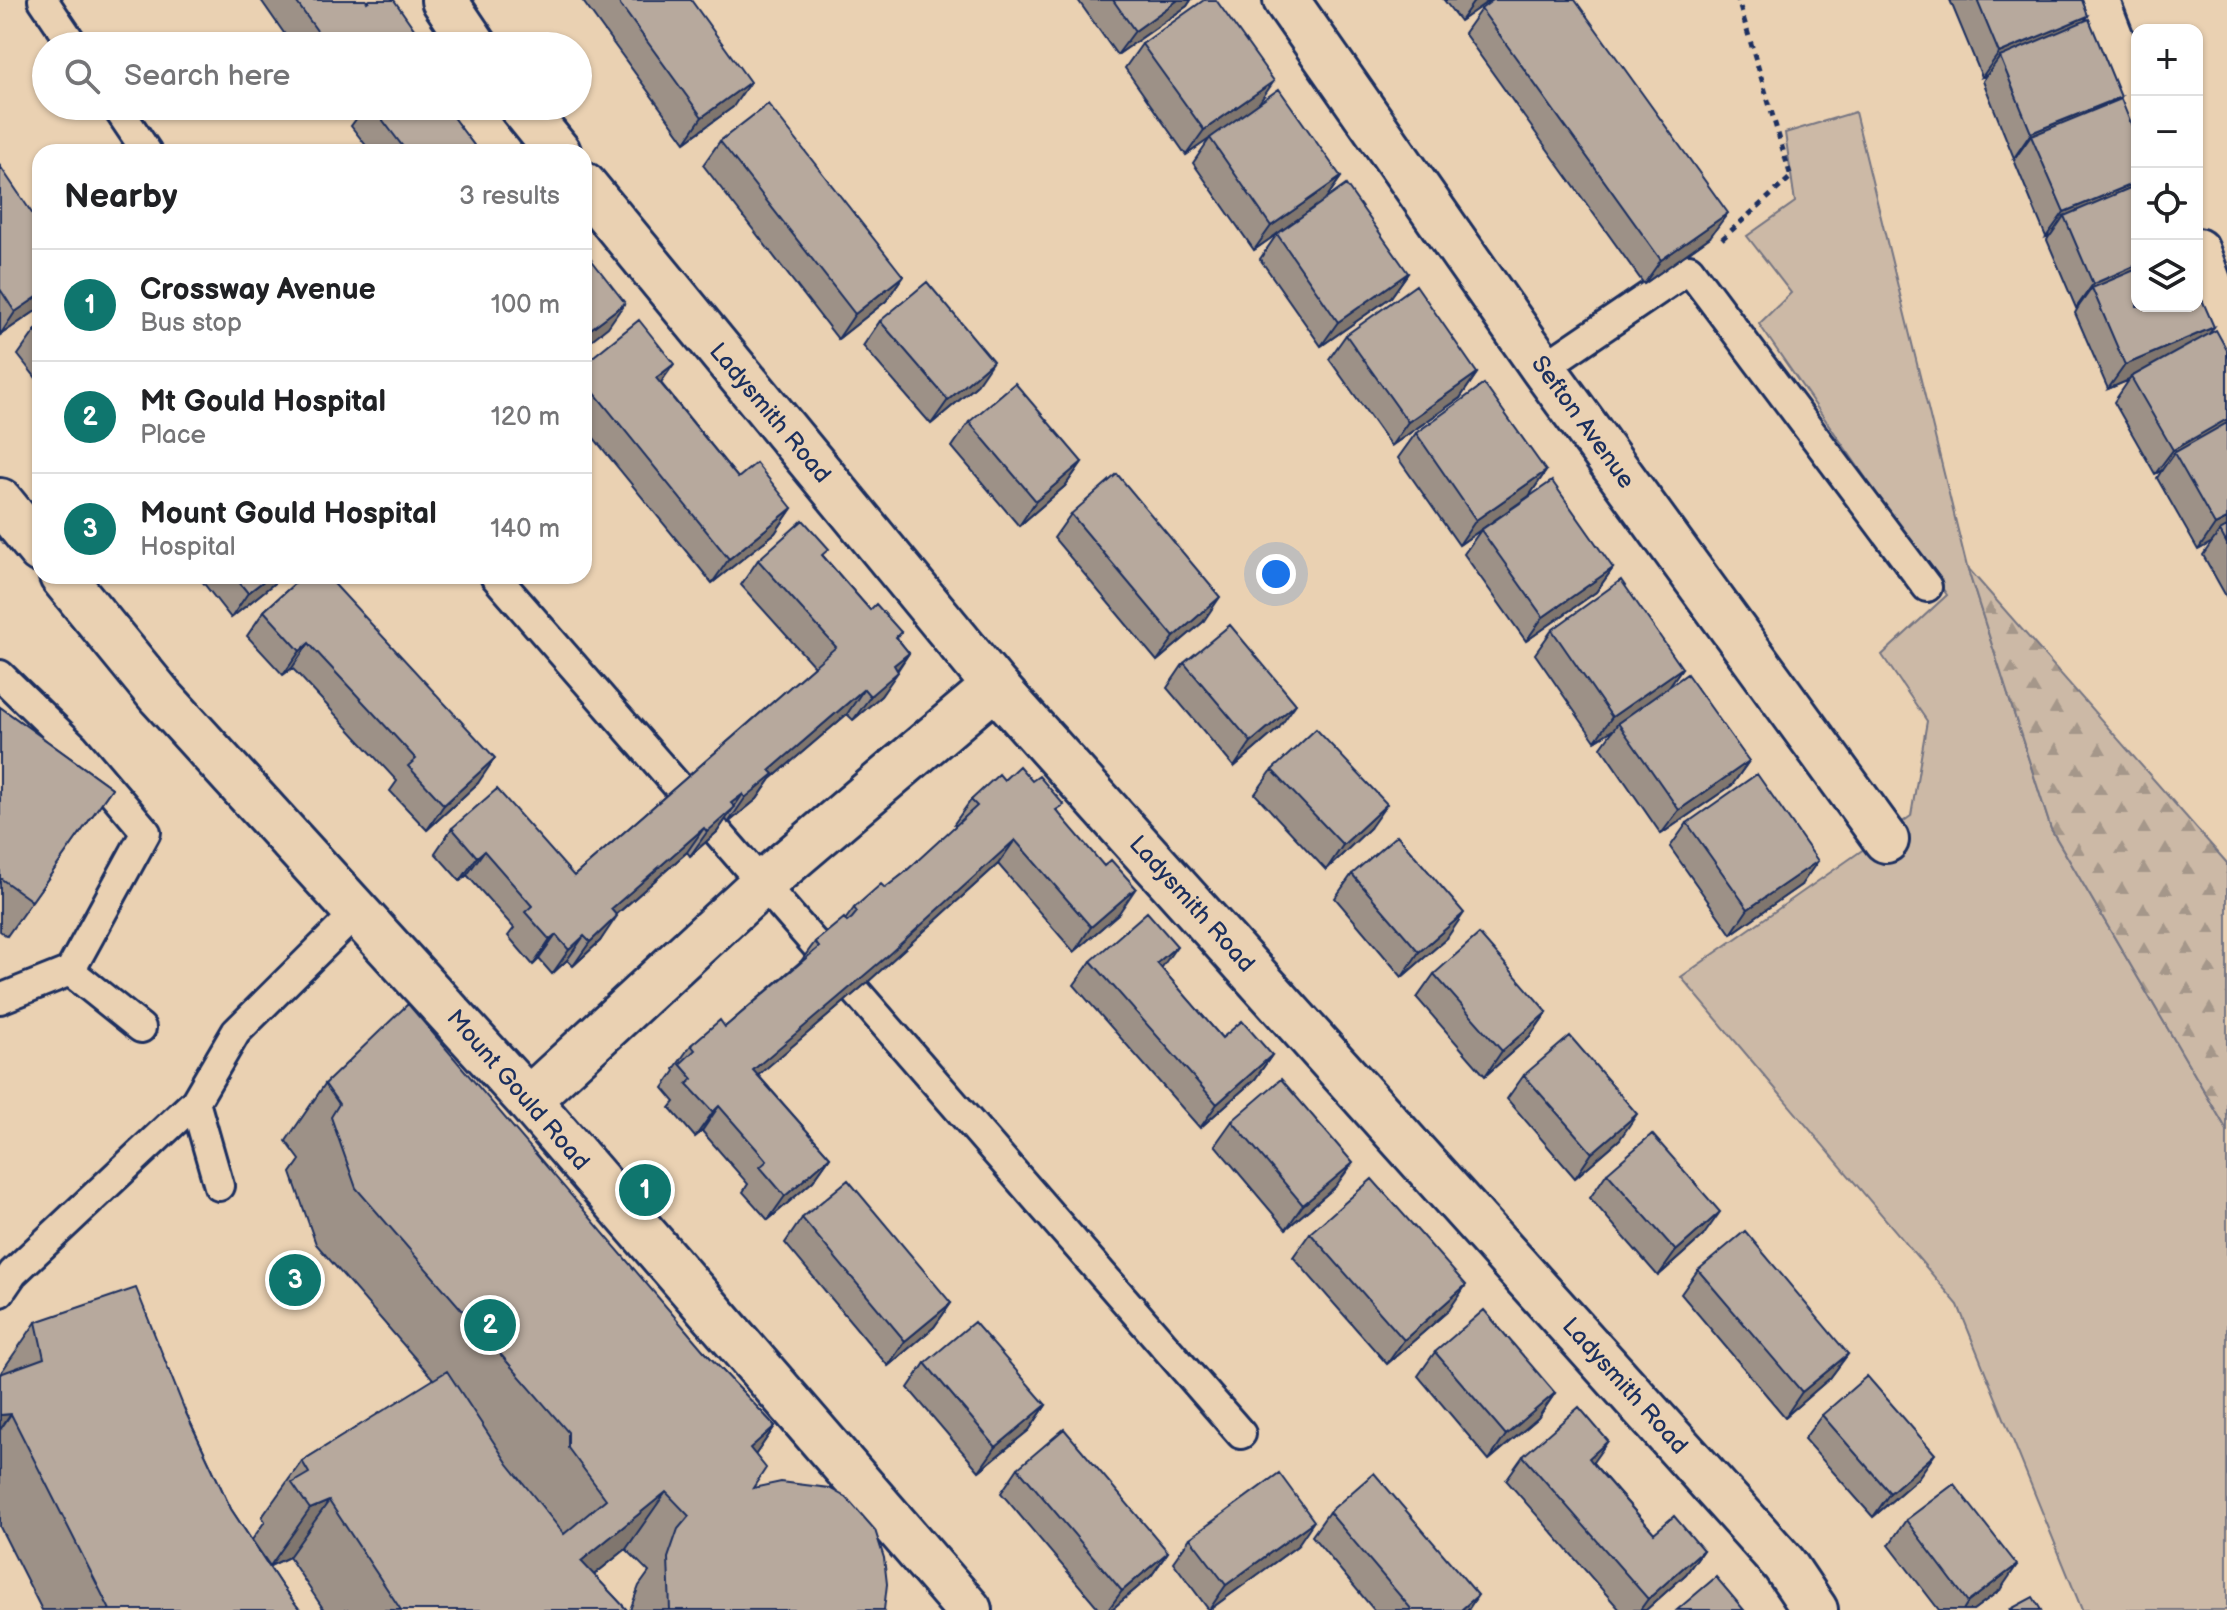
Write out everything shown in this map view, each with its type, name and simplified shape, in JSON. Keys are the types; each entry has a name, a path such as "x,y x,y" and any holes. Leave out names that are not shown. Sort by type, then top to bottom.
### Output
{"street":[{"path":"444,0 466,32"},
{"name":"Sefton Avenue","path":"1286,0 1543,368 1886,840"},
{"path":"2096,0 2133,96"},
{"path":"532,120 552,144"},
{"name":"Ladysmith Road","path":"592,195 995,686 1784,1564 1815,1610"},
{"path":"2203,267 2227,333"},
{"path":"0,501 32,540"},
{"name":"Mount Gould Road","path":"69,584 160,696 528,1100 969,1610"},
{"path":"528,1100 762,884 995,686"}],"lane":[{"path":"43,0 65,32"},
{"path":"125,120 142,144"},
{"path":"1543,368 1689,269 1927,587"},
{"path":"502,584 1241,1434"},
{"path":"0,675 74,747 146,832 70,971 0,999"},
{"path":"0,1292 13,1273 195,1102 236,1032 358,911"},
{"path":"70,971 141,1028"},
{"path":"195,1102 219,1186"}],"path":[{"path":"1689,269 1791,177 1738,0"}],"green space":[{"path":"1855,112 1967,567 2051,829 2227,1130 2227,1610 2082,1610 1958,1305 1681,977 1911,816 1927,721 1882,655 1947,595 1759,324 1791,293 1747,236 1795,202 1785,133"},
{"path":"1967,567 2227,863 2227,1130 2051,829"}],"building":[{"path":"295,0 394,0 416,32 318,32"},
{"path":"617,0 691,0 750,82 702,117"},
{"path":"1113,0 1178,0 1135,31"},
{"path":"1204,0 1216,0 1274,81 1204,130 1142,44"},
{"path":"1493,0 1575,0 1728,213 1661,260 1481,9"},
{"path":"1977,0 2082,0 2088,16 1999,53"},
{"path":"2089,19 2121,97 2031,133 2000,57"},
{"path":"1279,89 1341,177 1271,226 1210,138"},
{"path":"2121,99 2131,124 2131,184 2064,212 2031,136"},
{"path":"768,104 903,276 855,314 720,141"},
{"path":"383,120 455,120 473,144 401,144"},
{"path":"0,166 32,213 32,300 15,312 0,289"},
{"path":"1346,185 1408,273 1338,322 1277,234"},
{"path":"2131,188 2131,268 2093,284 2064,216"},
{"path":"592,261 625,303 592,328"},
{"path":"2131,272 2131,312 2203,312 2203,302 2214,327 2125,365 2092,288"},
{"path":"927,282 993,361 948,400 880,321"},
{"path":"1416,285 1477,373 1408,422 1346,335"},
{"path":"639,320 674,364 656,378 738,478 756,463 792,508 729,559 592,390 592,358"},
{"path":"2216,330 2227,350 2227,419 2173,450 2131,377"},
{"path":"1015,383 1082,462 1036,501 969,422"},
{"path":"1484,384 1546,471 1476,520 1416,433"},
{"path":"2227,423 2227,519 2215,525 2174,453"},
{"path":"1117,474 1220,597 1174,637 1071,514"},
{"path":"1552,481 1613,568 1543,617 1481,530"},
{"path":"803,520 829,549 822,555 870,610 876,604 901,632 896,637 909,653 894,665 898,672 870,696 864,689 770,770 774,774 745,798 743,794 731,803 735,807 707,832 704,828 611,909 617,916 590,942 584,936 569,950 556,935 550,940 525,912 532,906 484,851 477,857 452,828 497,789 574,876 836,647 758,560"},
{"path":"2227,527 2227,544 2220,531"},
{"path":"1621,580 1682,668 1612,717 1552,630"},
{"path":"241,584 260,584 248,593"},
{"path":"294,584 334,584 495,758 444,805 408,766 416,759 309,643 300,651 264,611"},
{"path":"1230,625 1296,704 1251,742 1184,663"},
{"path":"1687,674 1749,761 1679,810 1618,723"},
{"path":"0,707 112,788 32,901 0,878"},
{"path":"1316,729 1387,804 1343,845 1272,770"},
{"path":"1019,766 1032,781 1039,776 1064,805 1056,810 1104,866 1111,860 1136,888 1091,927 1015,840 886,957 753,1070 830,1157 785,1196 760,1167 767,1161 719,1106 713,1112 687,1084 693,1079 680,1064 695,1050 691,1045 720,1020 725,1027 819,947 815,942 844,918 847,922 852,918 857,912 854,908 881,884 885,888 903,874 977,806 971,800 999,774 1004,780"},
{"path":"1757,774 1818,861 1748,909 1687,823"},
{"path":"1397,835 1464,913 1419,952 1352,874"},
{"path":"1147,912 1177,946 1157,963 1222,1038 1242,1021 1272,1055 1217,1104 1091,961"},
{"path":"1479,934 1547,1012 1502,1051 1434,974"},
{"path":"408,1004 703,1350 775,1426 750,1448 766,1468 753,1488 781,1482 829,1488 847,1498 875,1530 884,1558 887,1584 884,1610 670,1610 668,1558 678,1529 689,1516 666,1492 581,1561 627,1610 401,1610 329,1501 310,1509 292,1483 309,1473 302,1461 447,1371 508,1464 564,1534 606,1499 568,1448 568,1432 356,1188 331,1117 339,1104 325,1084"},
{"path":"1570,1036 1637,1114 1592,1153 1524,1075"},
{"path":"1281,1079 1353,1163 1303,1205 1232,1121"},
{"path":"1652,1134 1720,1212 1676,1251 1607,1173"},
{"path":"1372,1179 1466,1285 1404,1340 1310,1233"},
{"path":"848,1180 951,1303 905,1341 802,1218"},
{"path":"1745,1231 1848,1354 1802,1392 1698,1270"},
{"path":"136,1288 186,1413 231,1509 300,1610 110,1610 11,1414 0,1415 0,1374 44,1358 36,1322"},
{"path":"1484,1310 1555,1393 1506,1435 1435,1352"},
{"path":"974,1322 1046,1405 996,1447 925,1363"},
{"path":"1867,1376 1935,1454 1890,1493 1822,1415"},
{"path":"1579,1407 1608,1441 1589,1458 1596,1467 1654,1533 1674,1516 1703,1550 1648,1599 1523,1456"},
{"path":"1064,1429 1168,1552 1122,1591 1018,1468"},
{"path":"1279,1473 1314,1521 1226,1585 1190,1538"},
{"path":"1374,1473 1478,1595 1461,1610 1412,1610 1329,1512"},
{"path":"1954,1484 2017,1565 1968,1602 1906,1520"},
{"path":"1716,1577 1744,1610 1677,1610"},
{"path":"2033,1597 2041,1610 2009,1610"}],"place":[{"name":"Crossway Avenue","path":"645,1190"},
{"name":"Mount Gould Hospital","path":"295,1280"},
{"name":"Mt Gould Hospital","path":"490,1325"}]}
